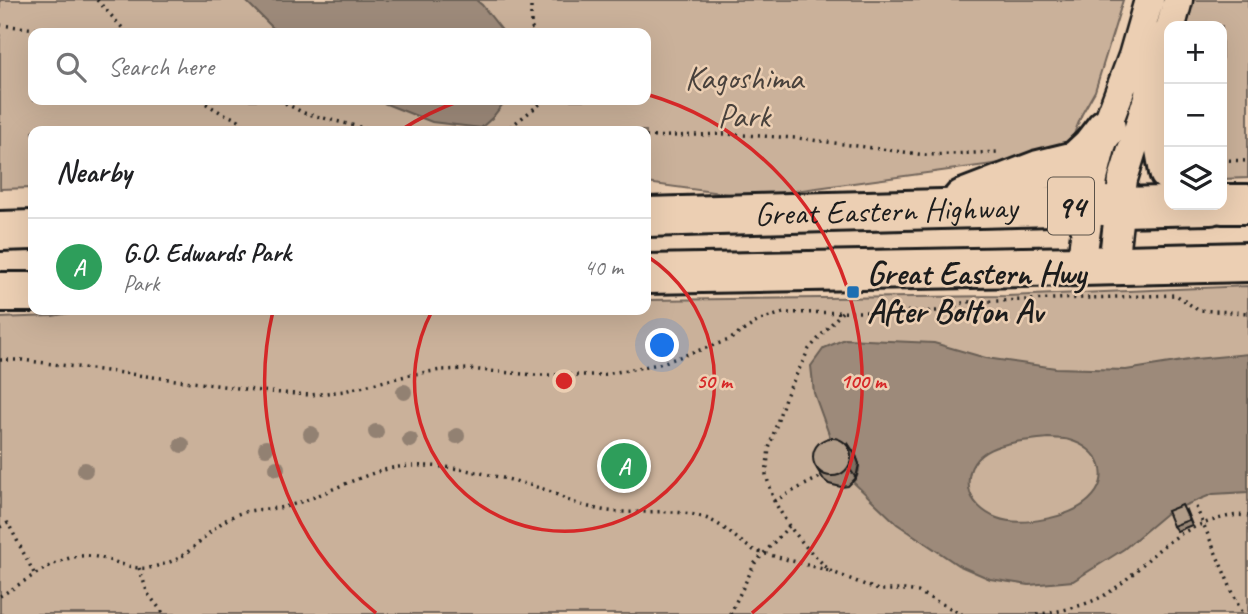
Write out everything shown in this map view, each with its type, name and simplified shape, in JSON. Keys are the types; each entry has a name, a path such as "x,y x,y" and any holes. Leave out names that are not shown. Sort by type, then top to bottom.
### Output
{"highway":[{"path":"1153,82 1165,147"},
{"path":"932,210 1039,170 1076,161 1106,128"},
{"path":"1227,204 1248,204"},
{"name":"Great Eastern Highway","path":"651,217 1164,205"},
{"path":"0,231 28,230"},
{"name":"Great Eastern Highway","path":"651,274 1248,262"},
{"path":"0,292 28,292"}],"street":[{"path":"1104,206 1093,179 1106,128 1133,55 1149,0"},
{"path":"1172,21 1178,0"},
{"path":"1097,266 1104,206 1123,179 1164,48"}],"path":[{"path":"97,0 122,28"},
{"path":"531,0 532,28"},
{"path":"0,25 28,28"},
{"path":"208,105 239,120 244,126"},
{"path":"289,105 304,113 355,126"},
{"path":"511,126 539,105"},
{"path":"651,136 724,134 797,138 926,155 1003,152"},
{"path":"1227,160 1248,161"},
{"path":"0,360 22,359 311,396 441,370 601,375 659,364 729,340 760,320 783,313 942,312 965,302 1176,295 1198,310 1248,313"},
{"path":"831,571 789,526 774,501 766,475 769,448 785,398 809,349 842,312"},
{"path":"0,596 48,567 71,557 90,556 133,569 154,568 178,559 218,526 240,513 284,507 394,468 428,467 464,470 506,479 600,510 674,511 701,516 721,525 746,546 763,553 831,571 878,590 918,592 962,614"},
{"path":"774,501 822,475"},
{"path":"1196,507 1242,614"},
{"path":"1037,614 1049,614 1095,600 1127,579 1176,537 1226,516 1248,516"},
{"path":"0,527 8,523 35,575"},
{"path":"730,614 747,576 763,553 789,526"},
{"path":"139,568 148,594 164,614"}],"green space":[{"name":"Kagoshima Park","path":"0,0 1123,0 1095,91 1070,144 1037,158 750,197 651,184 651,126 28,126 28,188 0,189"},
{"path":"1190,0 1248,0 1248,178 1227,179 1227,21 1184,21"},
{"path":"1248,286 1248,614 0,614 0,318 59,315 651,315 651,300 1006,296"}],"shaded area":[{"path":"245,0 476,0 500,28 273,28"},
{"path":"389,105 502,105 483,126 432,122"},
{"path":"845,339 934,343 986,358 1056,368 1126,370 1248,354 1248,492 1213,494 1168,512 1124,549 1073,581 1029,585 990,579 958,565 897,524 853,482 858,473 858,459 834,448 814,393 811,366 824,348","holes":["1048,438 1067,439 1095,456 1100,464 1101,482 1089,500 1058,516 1018,522 997,518 979,506 970,493 970,473 983,453 1008,444"]}],"building":[{"path":"832,438 846,443 851,457 846,471 832,476 818,471 813,457 818,443"},
{"path":"1182,505 1189,520 1173,526 1167,511"}],"place":[{"name":"Great Eastern Hwy After Bolton Av","path":"853,292"},
{"name":"G.O. Edwards Park","path":"624,466"}]}
